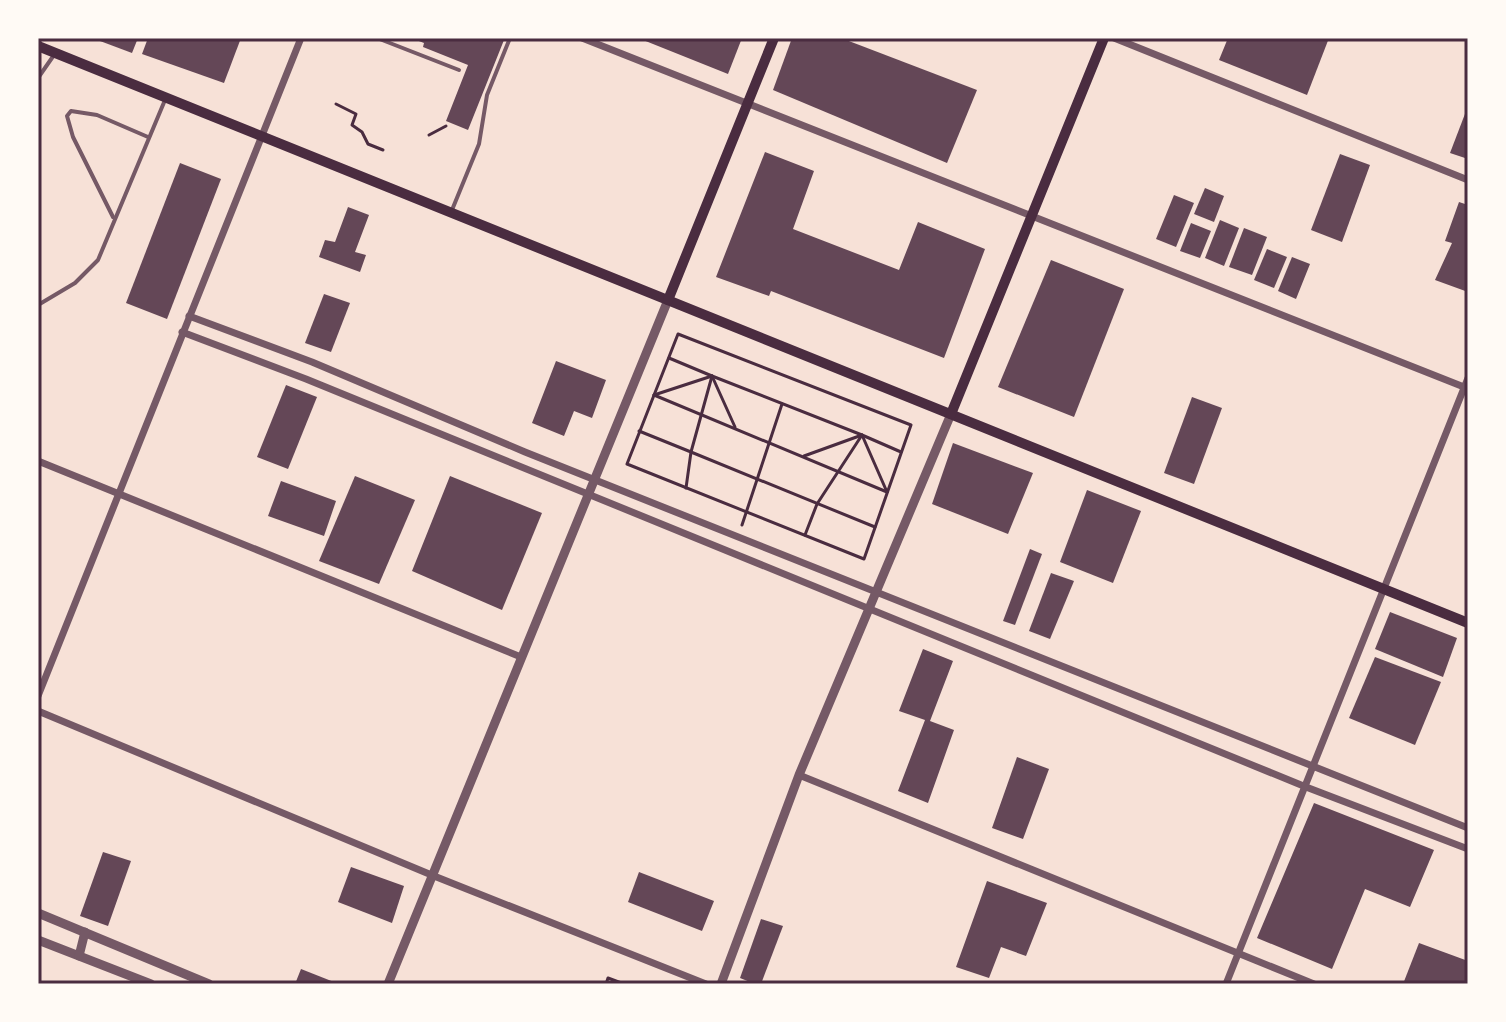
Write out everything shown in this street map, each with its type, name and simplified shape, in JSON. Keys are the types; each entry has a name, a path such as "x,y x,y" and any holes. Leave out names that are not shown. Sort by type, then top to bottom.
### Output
{"main road":[{"path":"668,300 774,38"},
{"path":"951,414 1104,38"},
{"path":"38,46 1468,623"}],"street":[{"path":"38,696 301,38"},
{"path":"582,38 1464,387"},
{"path":"1114,38 1468,180"},
{"path":"388,984 668,300"},
{"path":"189,316 312,362 995,641 1468,828"},
{"path":"182,332 306,379 1306,787 1468,849"},
{"path":"1226,984 1468,378"},
{"path":"721,984 799,775 951,414"},
{"path":"38,461 521,657"},
{"path":"707,543 715,525"},
{"path":"751,560 758,543"},
{"path":"988,658 995,641"},
{"path":"38,711 434,876 706,984"},
{"path":"799,775 1314,984"},
{"path":"38,913 209,984"},
{"path":"79,956 85,932"},
{"path":"38,940 151,984"}],"lane":[{"path":"377,38 459,70"},
{"path":"451,212 479,144 487,95 510,38"},
{"path":"38,78 55,53"},
{"path":"38,305 87,274 98,260 166,98"},
{"path":"114,219 73,137 67,116 71,111 86,112 148,137"}],"path":[{"path":"336,104 356,114 352,125 362,132 368,144 383,150"},
{"path":"429,135 446,126"},
{"path":"678,334 911,425 864,559 627,464 669,358 678,334"},
{"path":"669,358 901,452"},
{"path":"654,395 712,376"},
{"path":"686,488 691,452 712,376"},
{"path":"712,376 736,429"},
{"path":"654,395 887,492"},
{"path":"742,525 782,404"},
{"path":"639,431 875,527"},
{"path":"802,456 862,435"},
{"path":"805,536 817,504 862,435"},
{"path":"862,435 887,492"},
{"path":"607,984 608,978 624,984"}],"building":[{"path":"101,38 138,38 132,53 100,41"},
{"path":"148,38 241,38 224,83 142,54"},
{"path":"411,38 504,40 468,130 446,121 468,65 423,47 424,43"},
{"path":"638,38 742,38 728,74"},
{"path":"792,38 841,38 977,90 947,163 773,90"},
{"path":"1228,38 1329,38 1307,95 1219,60"},
{"path":"1468,106 1468,159 1450,153"},
{"path":"765,152 814,171 793,229 899,270 918,222 985,249 944,358 771,291 769,296 716,277"},
{"path":"1340,154 1370,165 1342,242 1311,230"},
{"path":"180,163 221,179 167,319 126,303"},
{"path":"1205,188 1224,196 1214,222 1194,214"},
{"path":"1174,195 1194,203 1176,247 1156,239"},
{"path":"1459,202 1468,205 1468,240 1465,247 1468,249 1468,292 1435,280 1452,243 1445,241"},
{"path":"348,207 369,215 355,252 366,255 360,272 319,257 325,240 335,242"},
{"path":"1220,220 1239,228 1224,266 1205,258"},
{"path":"1191,223 1211,231 1200,258 1180,251"},
{"path":"1244,228 1267,237 1252,275 1229,267"},
{"path":"1267,249 1287,257 1274,288 1254,280"},
{"path":"1292,257 1310,264 1296,299 1278,291"},
{"path":"1051,260 1124,289 1074,417 998,387"},
{"path":"324,294 350,303 331,352 305,343"},
{"path":"556,361 606,380 592,418 574,411 564,436 532,423"},
{"path":"286,385 317,397 288,469 257,457"},
{"path":"1192,397 1222,408 1194,484 1164,473"},
{"path":"953,443 1033,473 1008,534 932,504"},
{"path":"355,476 415,500 379,584 319,561"},
{"path":"450,476 542,513 502,610 412,571"},
{"path":"281,481 336,501 324,536 268,516"},
{"path":"1087,490 1141,511 1113,583 1060,562"},
{"path":"1030,549 1042,554 1015,625 1003,621"},
{"path":"1051,573 1074,581 1050,639 1029,631"},
{"path":"1390,612 1457,638 1443,677 1375,649"},
{"path":"923,649 953,661 930,721 954,730 928,803 898,791 925,720 899,711"},
{"path":"1375,657 1441,682 1415,745 1349,718"},
{"path":"1017,757 1049,769 1023,839 992,828"},
{"path":"1314,803 1434,850 1410,907 1365,889 1332,969 1257,938"},
{"path":"103,852 131,861 108,926 80,916"},
{"path":"351,867 404,886 392,923 338,902"},
{"path":"639,872 714,901 702,931 628,902"},
{"path":"987,881 1047,903 1026,956 1001,947 989,978 956,967"},
{"path":"761,919 783,926 761,984 755,984 740,978"},
{"path":"1419,943 1468,961 1468,984 1403,984"},
{"path":"301,969 339,984 295,984"}]}
